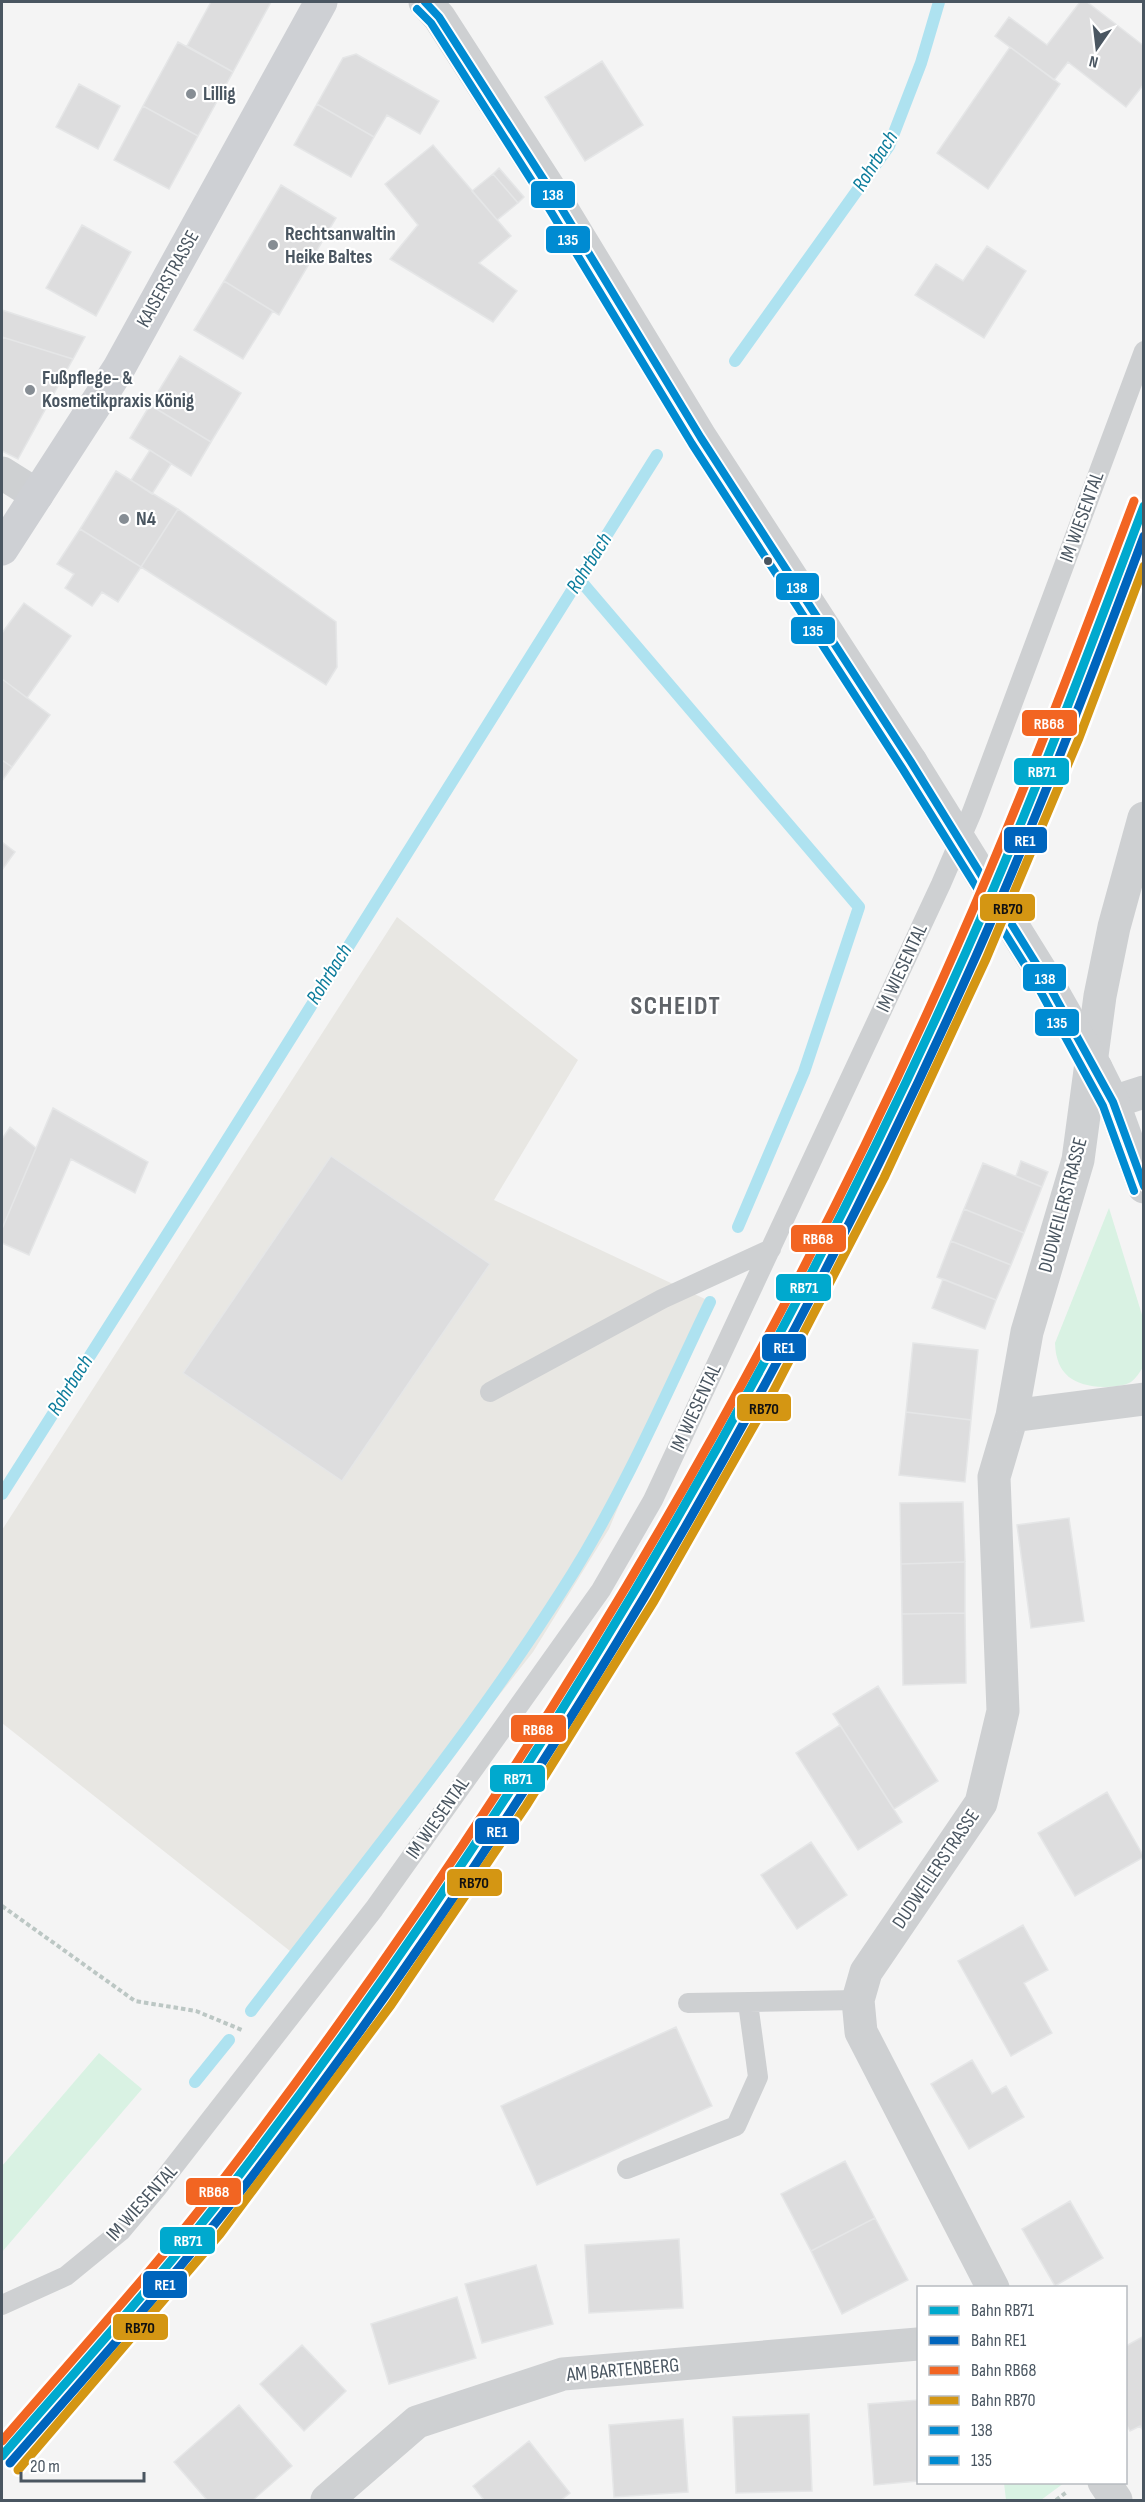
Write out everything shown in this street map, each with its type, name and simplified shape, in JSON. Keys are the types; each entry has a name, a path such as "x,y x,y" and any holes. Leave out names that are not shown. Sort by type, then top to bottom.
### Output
{"main road":[{"name":"KAISERSTRASSE","path":"2,549 119,368 321,2"}],"street":[{"path":"425,2 439,17 545,181 701,438 911,762 1042,973 1113,1102 1143,1187"},
{"path":"2,473 37,495"},
{"name":"DUDWEILERSTRASSE","path":"992,2286 861,2032 858,2000 866,1972 981,1803 1003,1711 994,1477 1012,1416 1027,1332 1078,1160 1100,996 1114,927 1143,818"},
{"path":"1113,1102 1143,1092"},
{"path":"1012,1416 1143,1400"},
{"name":"AM BARTENBERG","path":"327,2500 417,2422 563,2374 917,2344"},
{"path":"1105,2484 1116,2500"}],"lane":[{"name":"IM WIESENTAL","path":"2,2304 66,2276 121,2231 198,2138 374,1909 601,1590 653,1500 972,812 1143,351"},
{"path":"490,1392 662,1299 771,1249"},
{"path":"688,2003 858,2000"},
{"path":"627,2169 736,2126 758,2077 748,2003"}],"path":[{"path":"2,1906 135,2001 196,2011 271,2042"}],"shaded area":[{"path":"397,917 578,1060 494,1200 705,1299 609,1529 533,1652 295,1955 2,1723 2,1530"}],"green space":[{"path":"1109,1208 1143,1318 1143,1367 1131,1382 1104,1387 1084,1384 1069,1377 1059,1363 1055,1343"},
{"path":"99,2053 142,2089 2,2252 2,2166"},
{"path":"1004,2484 1063,2484 1041,2500 1006,2500"}],"building":[{"path":"211,2 271,2 233,72 187,46"},
{"path":"1080,2 1087,2 1144,46 1144,84 1126,107 1068,62 1054,80 995,36 1009,17 1047,45"},
{"path":"178,42 233,72 198,136 143,106"},
{"path":"1010,47 1060,84 988,189 937,153"},
{"path":"356,54 439,101 420,134 387,115 374,137 317,104 343,58"},
{"path":"602,61 643,125 585,161 545,97"},
{"path":"79,84 120,106 98,149 56,127"},
{"path":"317,104 374,137 351,177 294,145"},
{"path":"143,106 198,136 169,189 114,160"},
{"path":"433,145 511,236 479,263 517,291 493,322 390,259 418,225 385,184"},
{"path":"499,168 524,197 518,203 493,174"},
{"path":"493,174 518,203 497,220 472,191"},
{"path":"281,185 336,218 279,315 224,281"},
{"path":"82,225 131,252 96,316 46,288"},
{"path":"987,246 1026,271 984,338 915,295 936,264 963,281"},
{"path":"224,281 273,311 243,359 194,330"},
{"path":"2,310 85,337 73,359 2,337"},
{"path":"2,337 73,359 18,459 2,451"},
{"path":"180,356 241,393 211,442 150,405"},
{"path":"150,405 211,442 191,476 130,438"},
{"path":"150,450 171,464 152,494 131,480"},
{"path":"116,471 178,509 141,567 80,529"},
{"path":"178,509 336,622 337,667 326,685 141,567"},
{"path":"80,529 141,567 118,602 102,592 92,606 65,588 74,574 57,564"},
{"path":"24,603 71,636 27,698 2,679 2,633"},
{"path":"2,679 50,715 12,767 2,760"},
{"path":"2,760 12,767 2,781"},
{"path":"2,842 15,852 2,870"},
{"path":"53,1108 148,1162 135,1193 71,1159 29,1255 2,1243 2,1229"},
{"path":"10,1127 36,1148 2,1229 2,1139"},
{"path":"331,1156 490,1264 342,1481 183,1373"},
{"path":"1021,1161 1048,1172 1042,1187 1016,1176"},
{"path":"983,1163 1042,1187 1024,1233 964,1209"},
{"path":"964,1209 1024,1233 1011,1265 951,1241"},
{"path":"951,1241 1011,1265 996,1300 937,1277"},
{"path":"943,1279 996,1300 985,1329 932,1308"},
{"path":"913,1343 978,1350 971,1420 906,1412"},
{"path":"906,1412 971,1420 965,1482 899,1475"},
{"path":"963,1502 965,1562 901,1564 900,1503"},
{"path":"1069,1518 1084,1621 1031,1628 1017,1525"},
{"path":"965,1562 965,1613 902,1614 901,1564"},
{"path":"965,1613 966,1683 903,1685 902,1614"},
{"path":"878,1686 938,1781 894,1809 833,1714"},
{"path":"840,1725 902,1822 858,1850 796,1753"},
{"path":"1107,1792 1144,1857 1075,1896 1038,1833"},
{"path":"811,1842 847,1895 797,1929 761,1875"},
{"path":"1023,1925 1048,1970 1024,1983 1052,2033 1011,2056 958,1961"},
{"path":"676,2027 712,2106 537,2185 501,2106"},
{"path":"972,2060 992,2094 1006,2086 1024,2117 969,2149 931,2084"},
{"path":"845,2161 875,2218 811,2251 781,2194"},
{"path":"1070,2201 1103,2258 1055,2286 1022,2229"},
{"path":"875,2218 908,2280 842,2314 811,2251"},
{"path":"679,2239 683,2308 589,2313 585,2245"},
{"path":"536,2265 553,2324 482,2343 465,2284"},
{"path":"457,2297 476,2358 389,2384 371,2324"},
{"path":"1144,2336 1144,2432 1140,2426 1130,2431 1127,2426 1127,2345"},
{"path":"302,2345 346,2391 304,2431 260,2384"},
{"path":"917,2400 917,2481 874,2485 868,2404"},
{"path":"239,2405 292,2466 253,2500 207,2500 174,2462"},
{"path":"809,2414 812,2491 736,2493 733,2417"},
{"path":"683,2419 688,2492 614,2497 609,2425"},
{"path":"529,2441 570,2493 561,2500 484,2500 473,2486"}],"waterway":[{"name":"Rohrbach","path":"735,361 889,146 921,63 939,2"},
{"name":"Rohrbach","path":"2,1494 657,455"},
{"path":"579,579 859,907 804,1072 738,1227"},
{"path":"251,2011 458,1741 498,1686 573,1573 611,1507 645,1440 710,1302"},
{"path":"195,2082 229,2040"}],"rail line":[{"name":"RB68","path":"2,2441 142,2280 196,2214 330,2037 433,1889 532,1738 627,1585 717,1428 803,1269 883,1108 1005,835 1134,501"},
{"name":"RB71","path":"2,2456 204,2221 338,2042 441,1894 540,1744 634,1591 724,1435 810,1276 890,1115 966,952 1013,842 1144,506"},
{"name":"RE1","path":"10,2463 210,2230 345,2051 449,1903 549,1752 644,1598 734,1441 819,1282 900,1120 1021,852 1144,536"},
{"name":"RB70","path":"18,2470 220,2234 391,2005 526,1806 654,1601 773,1392 884,1178 986,959 1079,738 1144,566"}],"transit line":[{"name":"138","path":"425,2 439,17 551,191 701,438 911,762 1042,973 1113,1102 1144,1186"},
{"name":"135","path":"417,9 431,23 542,197 692,444 902,768 1033,978 1103,1106 1134,1191"}],"place":[{"name":"Lillig","path":"191,94"},
{"name":"Rechtsanwaltin Heike Baltes","path":"273,245"},
{"name":"Fußpflege- & Kosmetikpraxis König","path":"30,390"},
{"name":"N4","path":"124,519"}],"district":[{"name":"SCHEIDT","path":"676,1006"}]}
